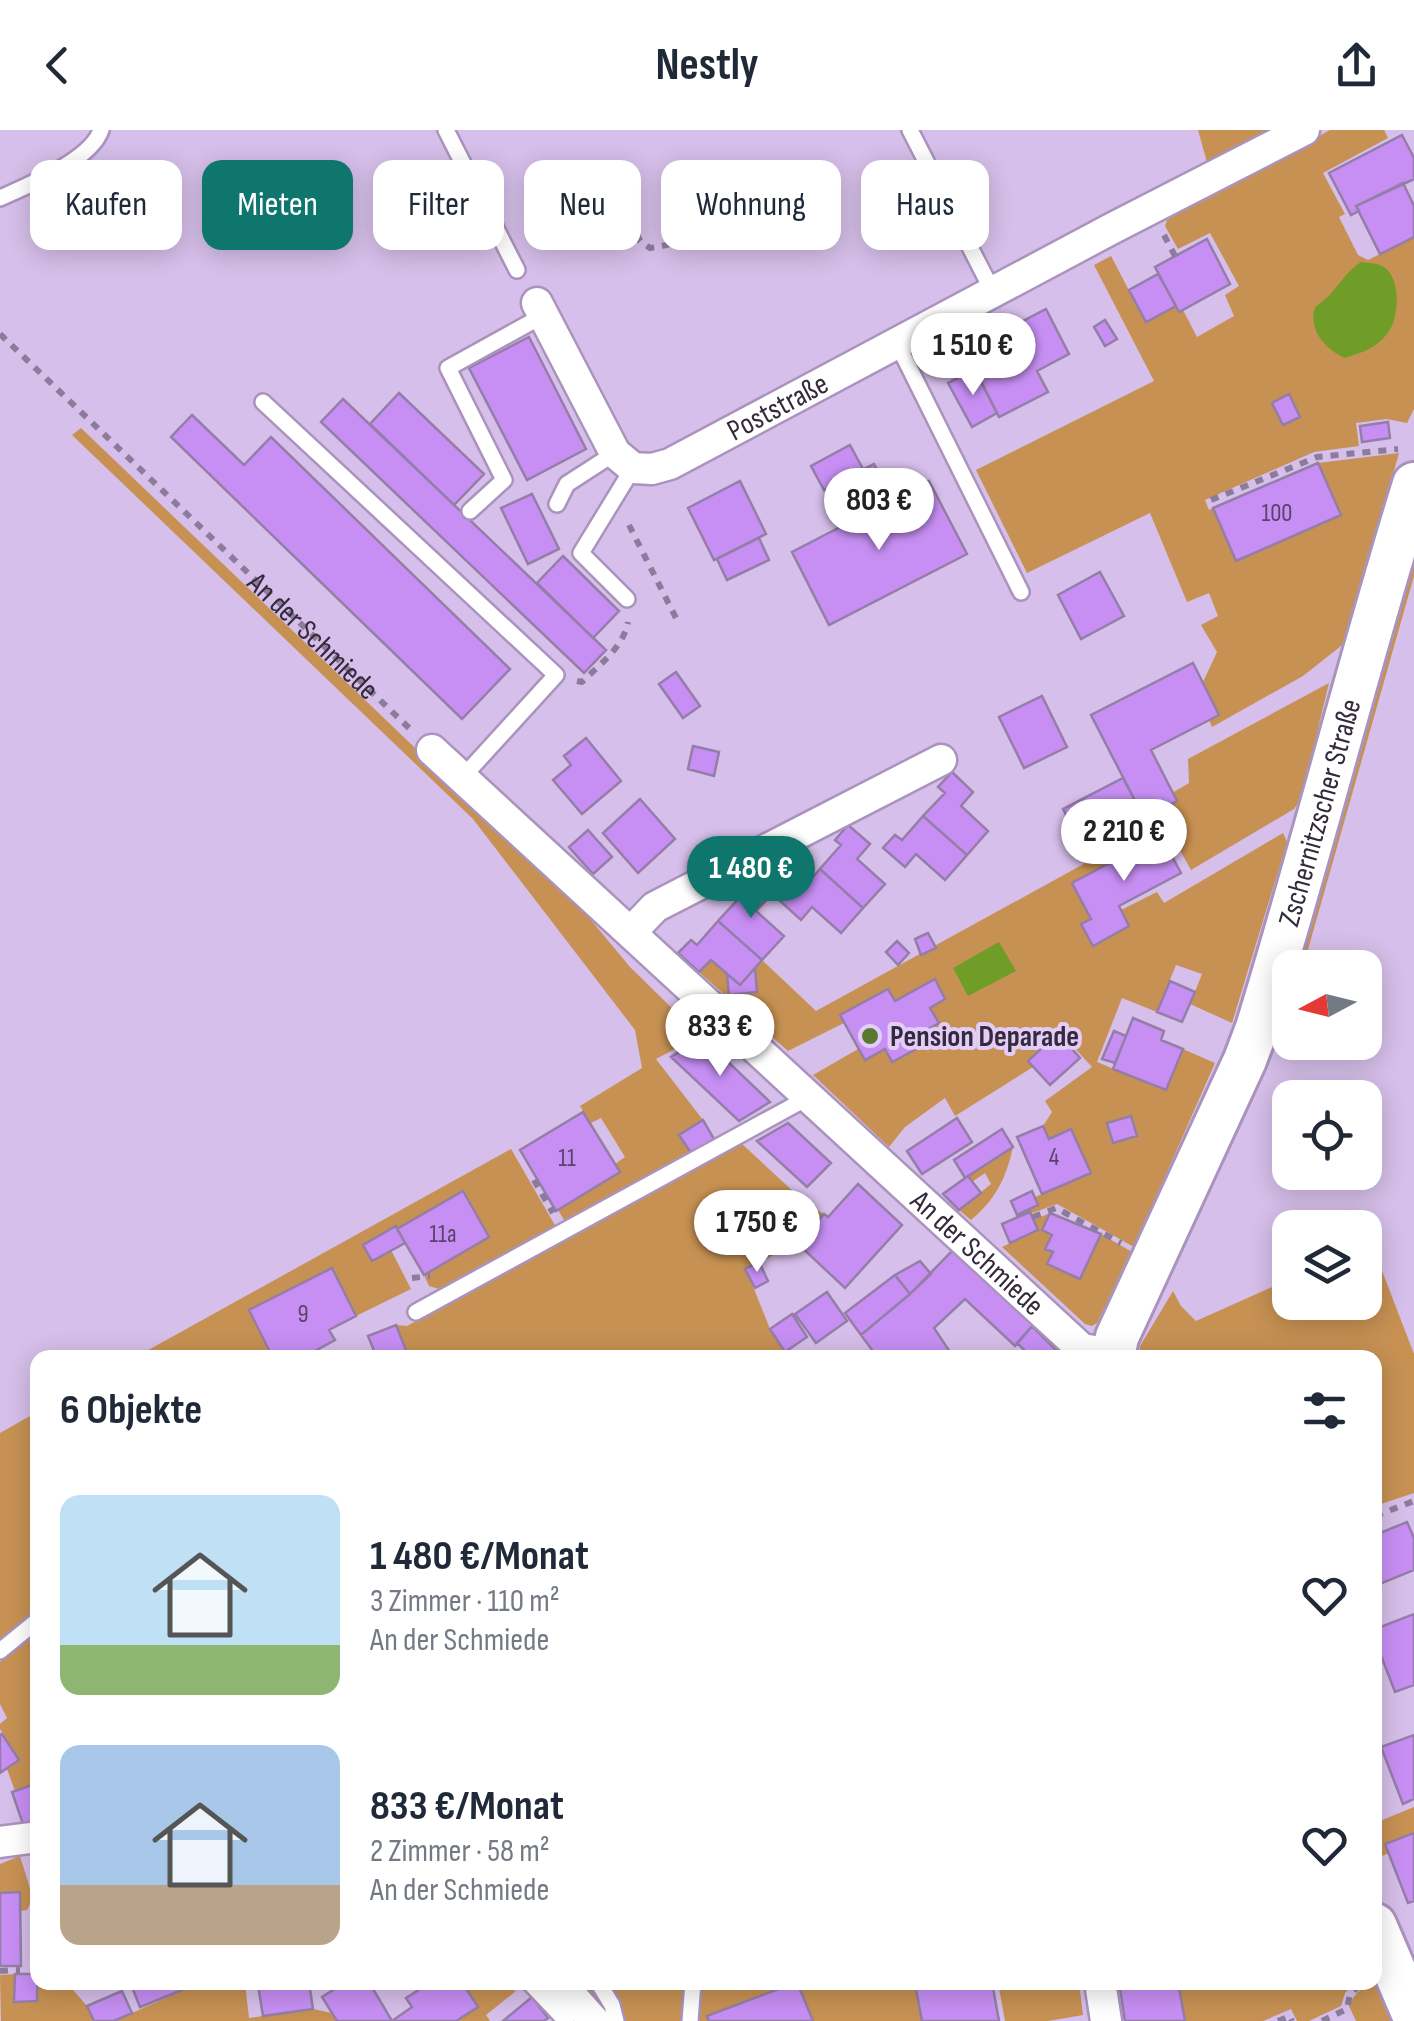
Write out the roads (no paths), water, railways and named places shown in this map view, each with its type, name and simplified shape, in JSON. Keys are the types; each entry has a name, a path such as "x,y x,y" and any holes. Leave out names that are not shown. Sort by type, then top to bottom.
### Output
{"street":[{"name":"Poststraße","path":"624,460 652,469 670,464 1304,130"},
{"path":"541,309 624,460"},
{"name":"Zschernitzscher Straße","path":"1114,1350 1117,1336 1257,1028 1339,749 1364,644 1414,484"},
{"name":"An der Schmiede","path":"432,750 1086,1350"},
{"path":"631,932 655,908 941,760"},
{"path":"0,1842 30,1839"},
{"path":"1382,1941 1414,2016"},
{"path":"566,1990 594,2021"},
{"path":"1101,1990 1106,2021"}],"lane":[{"path":"0,198 84,155 98,140 101,130"},
{"path":"446,130 517,270"},
{"path":"910,130 993,292"},
{"path":"470,511 504,480 448,368 541,309"},
{"path":"896,343 1021,592"},
{"path":"262,402 556,675 462,778"},
{"path":"557,504 568,484 624,460"},
{"path":"624,460 581,553 626,600"},
{"path":"416,1312 809,1097"},
{"path":"0,1651 30,1627"},
{"path":"537,1990 566,2021"},
{"path":"603,1990 616,2021"},
{"path":"690,2021 693,1990"}],"place":[{"name":"Pension Deparade","path":"870,1036"}]}
